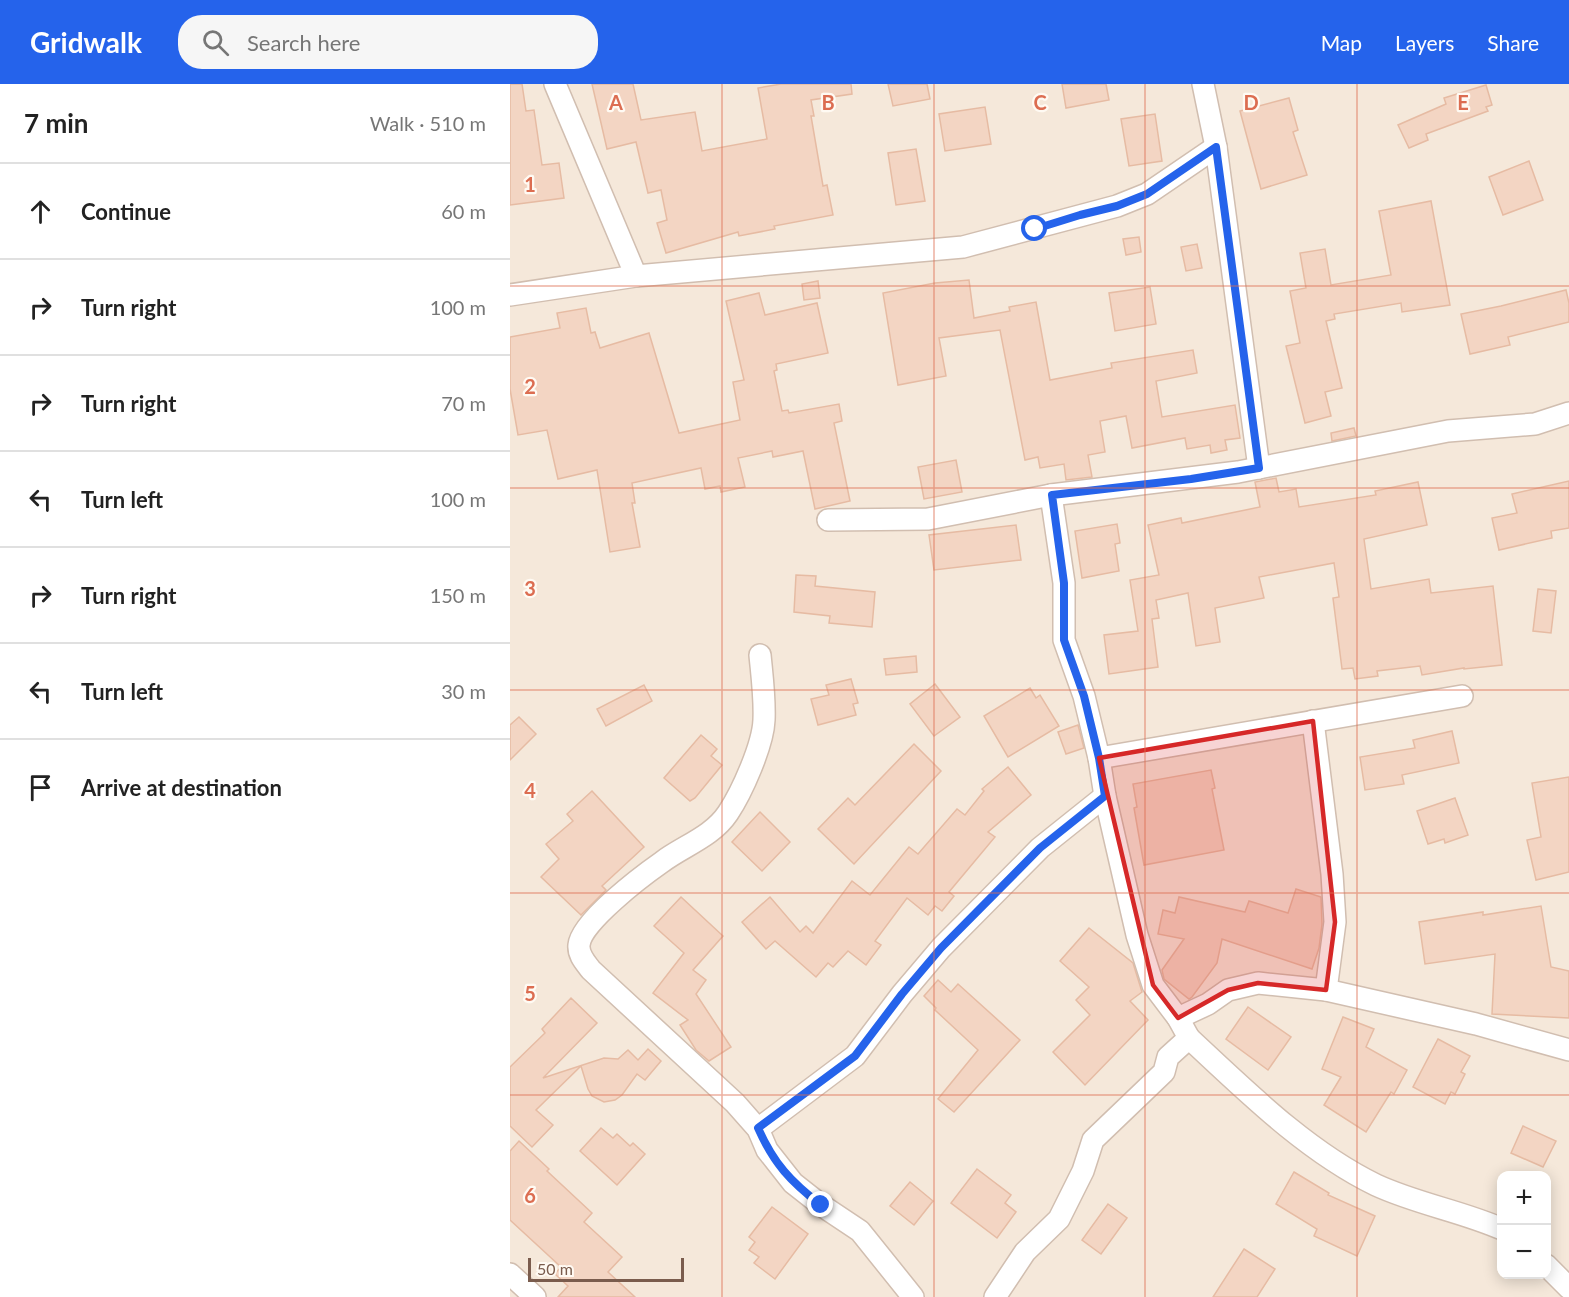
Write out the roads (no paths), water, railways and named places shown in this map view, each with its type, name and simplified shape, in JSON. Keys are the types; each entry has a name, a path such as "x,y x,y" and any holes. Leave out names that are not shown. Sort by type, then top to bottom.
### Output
{"street":[{"path":"555,84 636,276"},
{"path":"1203,84 1216,147 1259,468"},
{"path":"510,295 636,276 963,247 1117,206 1147,194 1216,147"},
{"path":"828,520 928,519 1052,495 1191,479 1259,468 1448,431 1534,424 1569,413"},
{"path":"1052,495 1064,583 1064,640 1084,696 1099,758 1105,796 1146,967 1153,985 1178,1018 1189,1038 1319,1152 1376,1185 1438,1209 1497,1227"},
{"path":"760,655 764,722 751,767 727,814 706,835 663,861 599,913 585,930 579,945 580,956 591,970 735,1103 758,1128 767,1150 793,1184 860,1232 913,1297"},
{"path":"1099,758 1462,696"},
{"path":"1313,721 1332,874 1335,921 1326,990"},
{"path":"758,1128 855,1056 902,994 941,948 1040,848 1105,796"},
{"path":"1178,1018 1208,1004 1228,990 1258,983 1326,990 1476,1024 1569,1050"},
{"path":"995,1297 1025,1252 1059,1219 1083,1171 1093,1140 1164,1072 1168,1058 1189,1038"},
{"path":"1551,1270 1569,1288"},
{"path":"510,1274 535,1297"}]}
